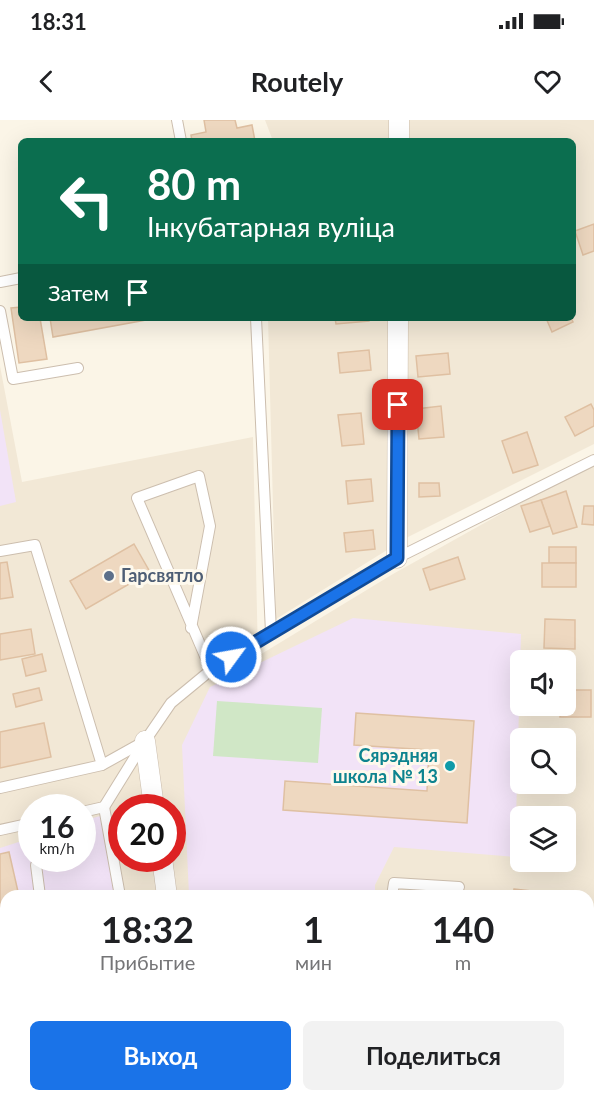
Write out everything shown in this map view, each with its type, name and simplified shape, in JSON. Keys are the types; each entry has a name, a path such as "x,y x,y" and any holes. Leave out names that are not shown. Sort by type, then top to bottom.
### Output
{"street":[{"path":"399,120 399,138"},
{"path":"397,558 399,321"},
{"path":"145,741 152,794"},
{"path":"164,872 166,890"}],"lane":[{"path":"177,120 180,138"},
{"path":"0,282 18,279"},
{"path":"0,311 14,379 78,368"},
{"path":"256,321 271,632"},
{"path":"119,890 104,807 171,703 211,670 397,558 594,460"},
{"path":"191,628 210,526 199,476 137,498 191,628 211,670"},
{"path":"0,551 36,545 102,765"},
{"path":"0,788 102,765 145,741"},
{"path":"96,809 104,807"},
{"path":"0,830 18,826"},
{"path":"37,872 39,890"},
{"path":"393,890 394,883 459,887"}],"shaded area":[{"path":"265,120 594,120 594,444 408,537 276,619 268,321 576,321 576,138 272,138"},
{"path":"0,366 22,482 253,437 258,656 393,574 594,462 594,890 0,890"},
{"path":"0,410 16,502 0,506"},
{"path":"353,618 521,634 521,650 510,650 510,716 519,716 518,728 510,728 510,794 517,794 516,806 510,806 510,857 394,847 375,885 375,890 189,890 182,745 210,687"},
{"path":"108,814 108,872 117,872 119,890 0,890 0,848 18,842 18,872 96,872 96,817"}],"green space":[{"path":"217,701 322,708 318,763 213,756"}],"building":[{"path":"204,120 235,120 237,128 252,125 254,138 192,138 191,135 206,132"},
{"path":"594,224 594,251 583,255 576,231"},
{"path":"18,307 18,321 41,321 47,359 19,363 11,308"},
{"path":"50,321 141,321 53,337"},
{"path":"336,321 369,321 336,324"},
{"path":"547,321 572,321 573,322 552,332"},
{"path":"369,350 371,370 340,373 338,353"},
{"path":"448,353 450,374 418,377 416,356"},
{"path":"591,404 594,410 594,426 575,436 565,417"},
{"path":"441,406 444,437 419,439 416,409"},
{"path":"361,413 364,444 342,446 338,415"},
{"path":"527,432 538,465 513,473 502,441"},
{"path":"371,479 373,501 348,504 346,481"},
{"path":"419,483 439,483 440,496 419,497"},
{"path":"566,491 577,527 553,534 541,500"},
{"path":"541,500 550,526 530,532 521,506"},
{"path":"584,506 594,506 594,525 582,524"},
{"path":"373,530 375,549 346,552 344,533"},
{"path":"134,544 150,572 86,609 70,581"},
{"path":"549,547 576,547 576,563 549,563"},
{"path":"458,557 465,579 430,590 423,569"},
{"path":"7,562 13,597 0,599 0,563"},
{"path":"542,563 576,563 576,587 542,587"},
{"path":"545,619 575,620 575,649 544,648"},
{"path":"31,629 35,654 0,660 0,634"},
{"path":"42,654 46,671 26,676 22,659"},
{"path":"39,688 42,700 16,707 13,694"},
{"path":"576,690 591,690 591,717 560,717 576,716"},
{"name":"Сярэдняя школа № 13","path":"356,713 474,721 467,823 283,810 285,781 427,791 429,750 354,745"},
{"path":"44,723 51,757 0,768 0,732"},
{"path":"9,852 18,890 0,890 0,854"}],"place":[{"name":"Гарсвятло","path":"109,576"},
{"name":"Сярэдняя школа № 13","path":"450,766"}],"route":[{"path":"231,657 397,558 398,405"}]}
